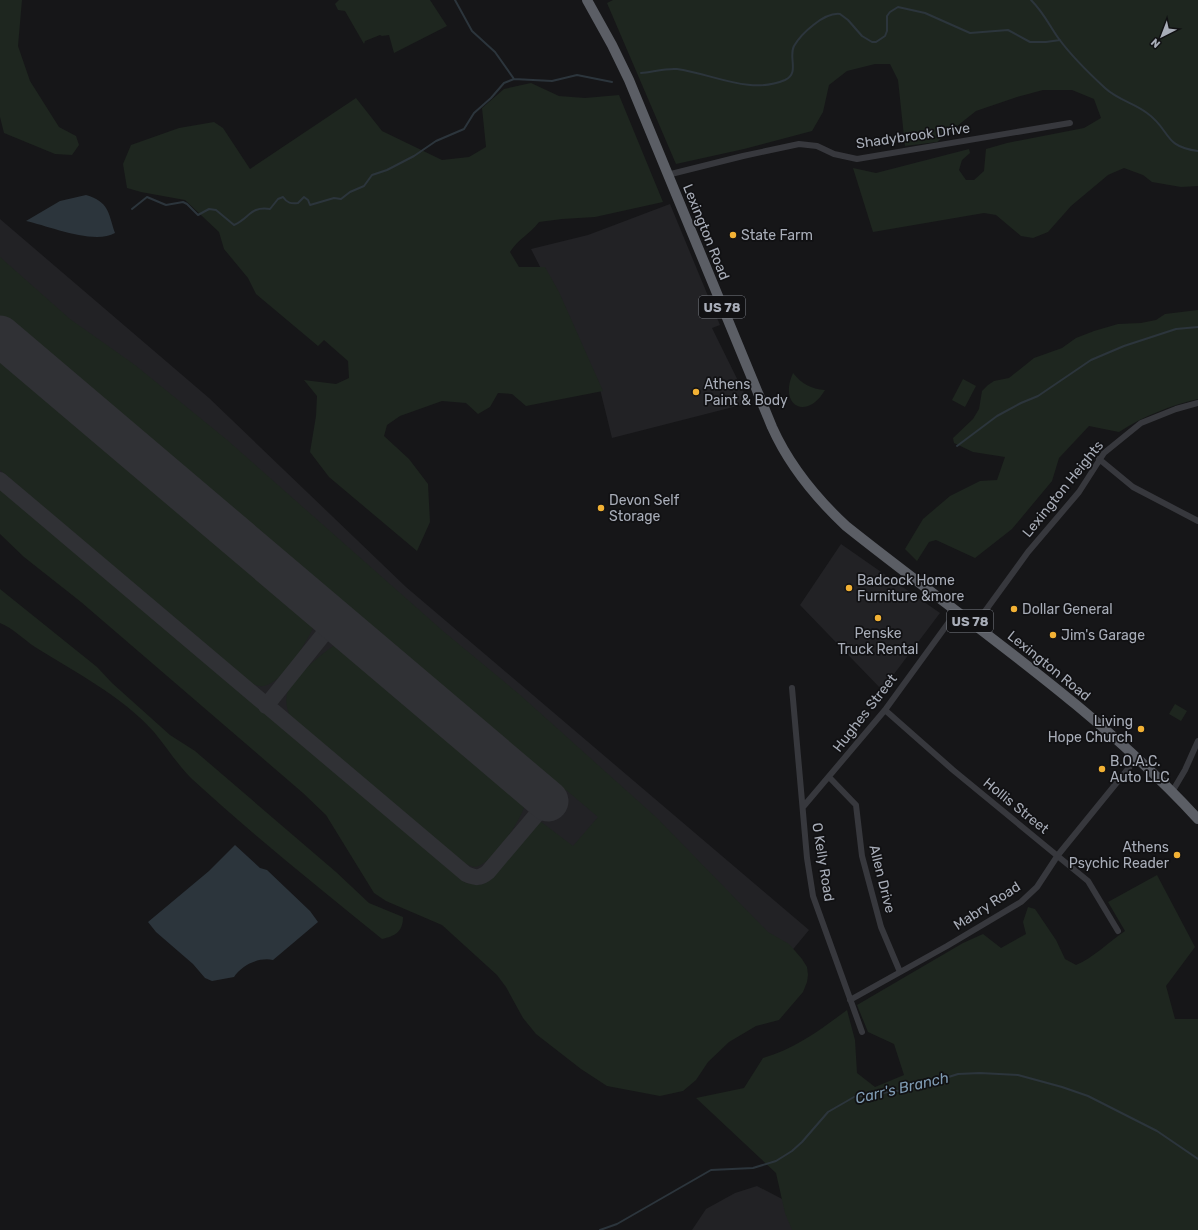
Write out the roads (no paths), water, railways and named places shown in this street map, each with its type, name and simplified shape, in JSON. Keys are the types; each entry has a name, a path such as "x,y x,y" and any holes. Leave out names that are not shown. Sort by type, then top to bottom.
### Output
{"highway":[{"name":"Lexington Road","path":"587,0 626,75 776,437 790,461 813,492 846,526 1036,671 1136,759 1172,792 1198,819"}],"street":[{"name":"Shadybrook Drive","path":"667,175 799,144 817,146 834,154 857,159 1070,123"},
{"name":"Lexington Heights","path":"975,625 1028,552 1079,492 1099,459 1125,434 1141,423 1176,409 1198,403"},
{"path":"1099,459 1133,487 1198,521"},
{"name":"Hughes Street","path":"803,807 885,710 957,611"},
{"name":"O Kelly Road","path":"792,688 807,858 812,896 862,1032"},
{"name":"Hollis Street","path":"885,710 958,774 1058,855 1090,884 1118,931"},
{"path":"1172,792 1185,770 1198,740"},
{"name":"Mabry Road","path":"850,1000 1021,902 1037,887 1058,855 1136,759"},
{"name":"Allen Drive","path":"829,777 852,798 856,805 862,856 881,927 900,972"}],"waterway":[{"path":"455,0 472,31 495,52 514,79 552,81 577,75 612,82"},
{"path":"1031,0 1043,14 1055,34 1064,45 1081,65 1105,88 1115,96 1137,107 1155,119 1173,142 1187,149 1198,151"},
{"path":"641,73 677,69 731,82 758,85 772,84 785,80 789,77 793,69 792,55 794,46 807,30 820,20 827,16 840,14 848,20 862,36 872,42 876,42 885,36 887,31 887,16 898,7 925,13 970,33 1008,30 1030,42 1060,40"},
{"path":"132,209 147,197 166,205 183,202 198,215 209,209 216,210 234,225 258,209 270,209 278,199 283,197 289,203 298,203 304,197 308,200 310,205 334,198 341,199 350,192 364,186 372,175 387,170 414,156 436,141 464,129 474,113 491,98 504,83 514,79"},
{"path":"957,446 997,416 1038,396 1091,360 1124,346 1176,329 1198,327"},
{"name":"Carr's Branch","path":"600,1230 617,1224 711,1170 753,1168 776,1161 792,1151 802,1142 828,1112 854,1097 911,1089 958,1074 980,1073 1018,1075 1088,1096 1157,1131 1198,1159"}],"place":[{"name":"State Farm","path":"733,235"},
{"name":"Athens Paint & Body","path":"696,392"},
{"name":"Devon Self Storage","path":"601,508"},
{"name":"Badcock Home Furniture &more","path":"849,588"},
{"name":"Dollar General","path":"1014,609"},
{"name":"Penske Truck Rental","path":"878,618"},
{"name":"Jim's Garage","path":"1053,635"},
{"name":"Living Hope Church","path":"1141,729"},
{"name":"B.O.A.C. Auto LLC","path":"1102,769"},
{"name":"Athens Psychic Reader","path":"1177,855"}]}
